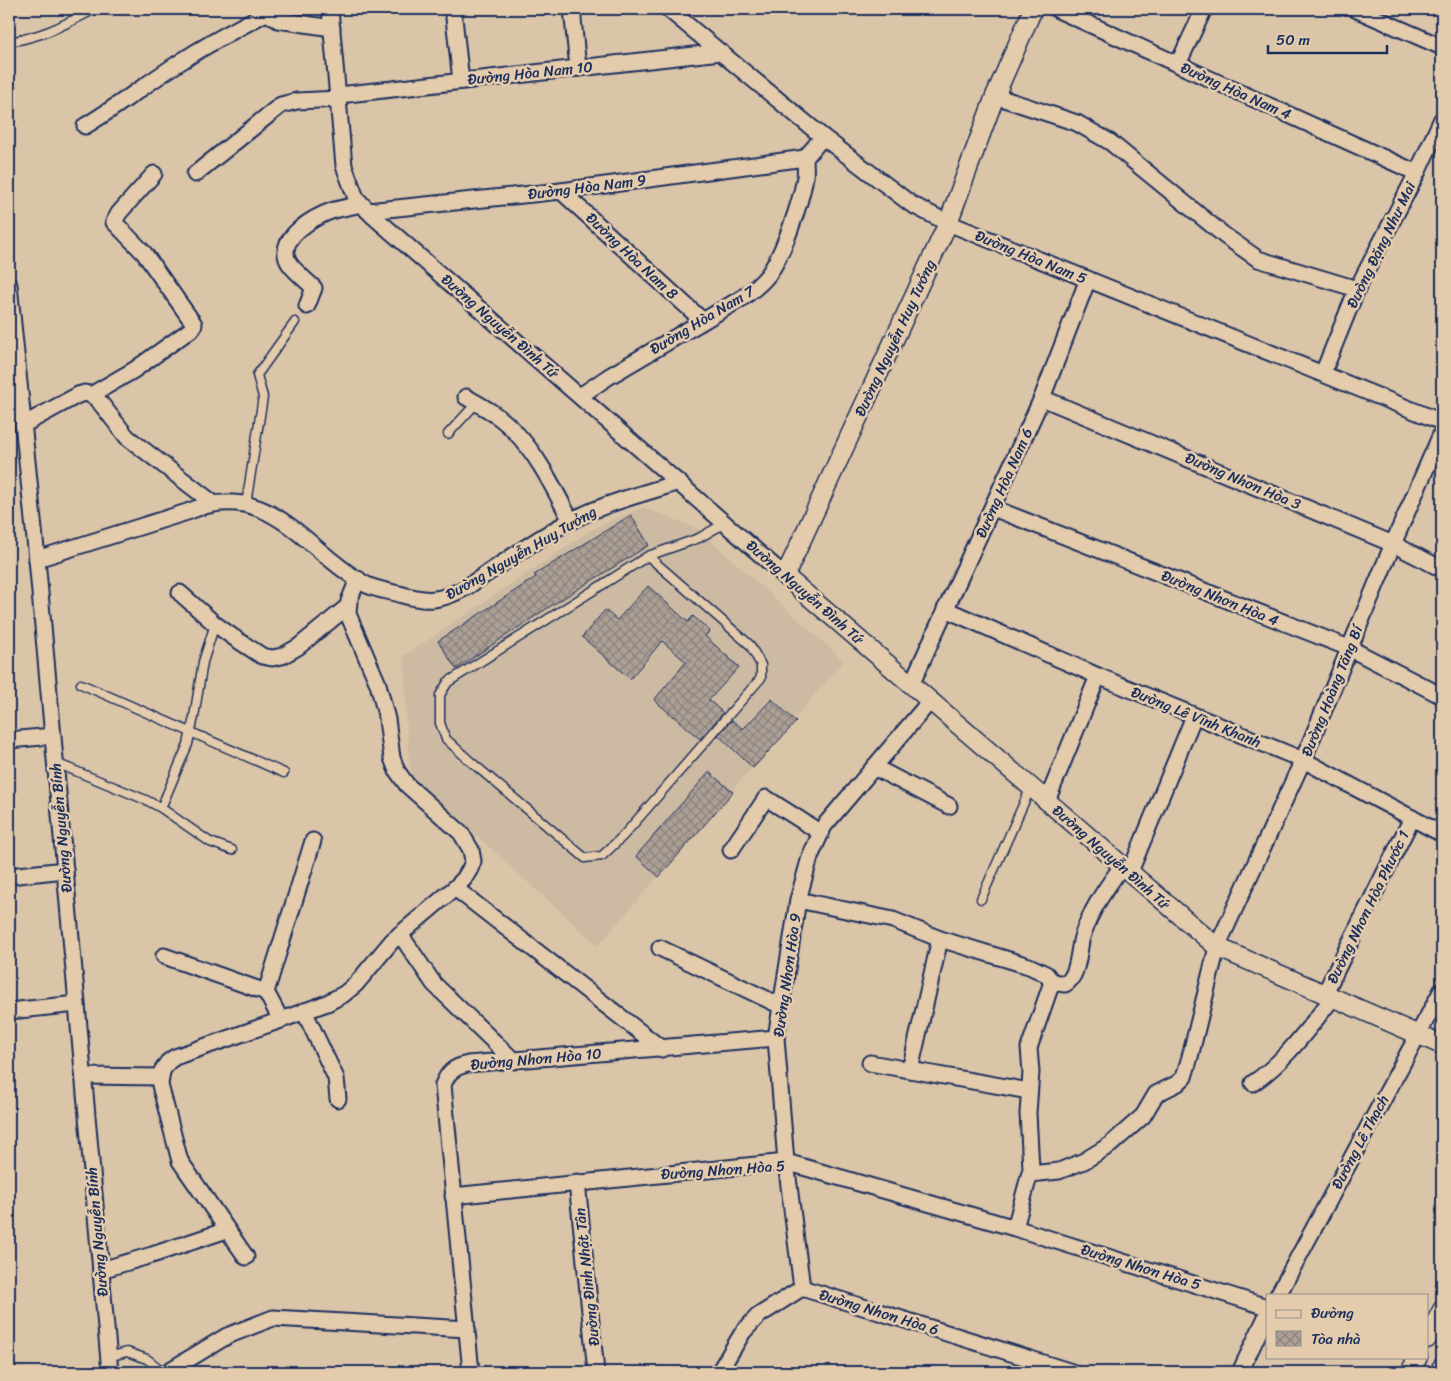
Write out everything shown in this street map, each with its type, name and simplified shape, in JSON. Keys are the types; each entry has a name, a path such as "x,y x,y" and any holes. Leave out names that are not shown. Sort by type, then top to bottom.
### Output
{"street":[{"name":"Đường Nguyễn Đình Tứ","path":"330,9 344,166 356,198 365,208 786,576 1217,947 1328,997 1442,1045"},
{"path":"453,9 461,81"},
{"path":"572,9 578,68"},
{"name":"Đường Hòa Nam 5","path":"668,9 823,137 911,204 948,223 1442,422"},
{"name":"Đường Hòa Nam 4","path":"1056,9 1417,173"},
{"path":"1178,64 1204,9"},
{"path":"1355,9 1442,47"},
{"name":"Đường Nguyễn Huy Tưởng","path":"786,576 948,223 1029,10"},
{"path":"85,126 110,112 183,60 263,11 278,20 332,28"},
{"name":"Đường Hòa Nam 10","path":"195,174 281,105 297,101 720,52"},
{"path":"995,96 1077,123 1110,142 1225,236 1258,258 1357,289"},
{"name":"Đường Đặng Như Mai","path":"1323,373 1357,289 1417,173 1442,119"},
{"path":"805,158 823,137"},
{"name":"Đường Hòa Nam 9","path":"307,306 314,288 289,262 286,256 287,243 295,233 310,221 333,210 561,190 805,158"},
{"name":"Đường Hòa Nam 7","path":"580,396 608,377 742,298 761,284 775,266 788,234 802,191 805,175 805,158"},
{"path":"91,395 134,370 194,328 194,324 144,253 114,222 119,213 154,174"},
{"name":"Đường Hòa Nam 8","path":"561,190 703,321"},
{"name":"Đường Hòa Nam 6","path":"912,683 1042,398 1088,279"},
{"name":"Đường Nguyễn Bính","path":"9,285 56,763 110,1372"},
{"path":"23,425 78,395 85,393 91,395 98,400 127,437 213,503"},
{"name":"Đường Nhơn Hòa 3","path":"1042,398 1393,544 1442,569"},
{"path":"470,399 490,410 516,433 544,471 570,521"},
{"name":"Đường Hoàng Tăng Bí","path":"1030,1174 1060,1171 1084,1161 1110,1145 1143,1116 1156,1094 1178,1083 1184,1077 1217,947 1303,760 1442,432"},
{"name":"Đường Nguyễn Huy Tưởng","path":"37,559 213,503 246,504 273,514 358,580 372,587 424,600 442,598 465,588 570,521 607,504 679,482"},
{"name":"Đường Nhơn Hòa 4","path":"993,508 1349,648 1442,696"},
{"path":"180,593 215,624 262,656 272,658 282,656 298,647 347,607 358,580"},
{"path":"246,1257 180,1161 160,1085 162,1071 175,1056 327,1003 351,989 400,934 464,879 473,860 461,833 414,792 397,771 392,758 387,719 378,684 348,614 347,607"},
{"name":"Đường Lê Vĩnh Khanh","path":"945,609 1098,676 1303,760 1442,834"},
{"path":"1047,801 1098,676"},
{"name":"Đường Nhơn Hòa 9","path":"802,1288 786,1162 776,1038 798,900 810,857 824,826 931,700"},
{"path":"1016,1228 1031,1169 1028,1113 1031,1072 1029,1048 1052,982 1065,984 1070,979 1076,966 1082,937 1092,912 1102,894 1126,869 1194,716"},
{"path":"9,740 53,736"},
{"path":"874,767 949,806"},
{"path":"730,850 766,798 821,833"},
{"name":"Đường Nhơn Hòa Phước 1","path":"1253,1083 1268,1073 1280,1060 1328,997 1412,818"},
{"path":"266,992 313,841"},
{"path":"9,876 65,870"},
{"path":"455,888 662,1049"},
{"name":"Đường Nhơn Hòa 9","path":"798,900 893,920 940,939 1029,966 1046,974 1052,982"},
{"path":"400,934 434,984 514,1060"},
{"path":"910,1070 940,939"},
{"path":"660,948 781,1006"},
{"path":"164,956 266,992 281,1020"},
{"name":"Đường Lê Thạch","path":"1279,1294 1442,990"},
{"path":"9,1011 77,1004"},
{"path":"304,1011 336,1078 338,1099"},
{"name":"Đường Nhơn Hòa 10","path":"471,1372 443,1085 451,1070 460,1066 514,1060 776,1038"},
{"path":"870,1063 1030,1091"},
{"path":"84,1076 161,1078"},
{"name":"Đường Nhơn Hòa 5","path":"453,1196 786,1162 1016,1228 1266,1307"},
{"name":"Đường Đinh Nhật Tân","path":"577,1182 596,1372"},
{"path":"100,1270 227,1230"},
{"name":"Đường Nhơn Hòa 6","path":"719,1372 743,1332 758,1316 802,1288 1064,1371"},
{"path":"1428,1337 1442,1310"},
{"path":"1240,1372 1266,1317"},
{"path":"165,1372 227,1336 273,1318 467,1329"},
{"path":"1410,1372 1417,1358"},
{"path":"1439,1372 1442,1366"}],"lane":[{"path":"9,42 25,40 48,33 95,9"},
{"path":"246,504 263,397 257,375 295,322"},
{"path":"448,434 471,409 470,399"},
{"path":"648,556 750,645 761,665 761,678 624,836 602,856 585,858 446,739 440,723 440,695 448,682 648,556 699,538 725,523"},
{"path":"162,808 188,744 203,662 215,624"},
{"path":"81,684 284,774"},
{"path":"56,763 146,800 162,808 210,842 232,850"},
{"path":"981,899 1031,787"},
{"path":"108,1356 128,1352 147,1359 165,1372"}],"shaded area":[{"path":"642,507 697,528 844,661 598,946 411,776 404,656 591,530"}],"building":[{"path":"631,515 649,545 546,609 456,669 438,641 536,577 534,575"},
{"path":"648,586 688,622 693,616 710,631 705,636 739,667 709,700 723,713 700,739 654,700 686,662 662,641 630,679 582,637 605,610 617,620"},
{"path":"772,699 796,722 753,768 718,735 732,720 743,729"},
{"path":"709,772 733,792 659,877 636,856"}]}
